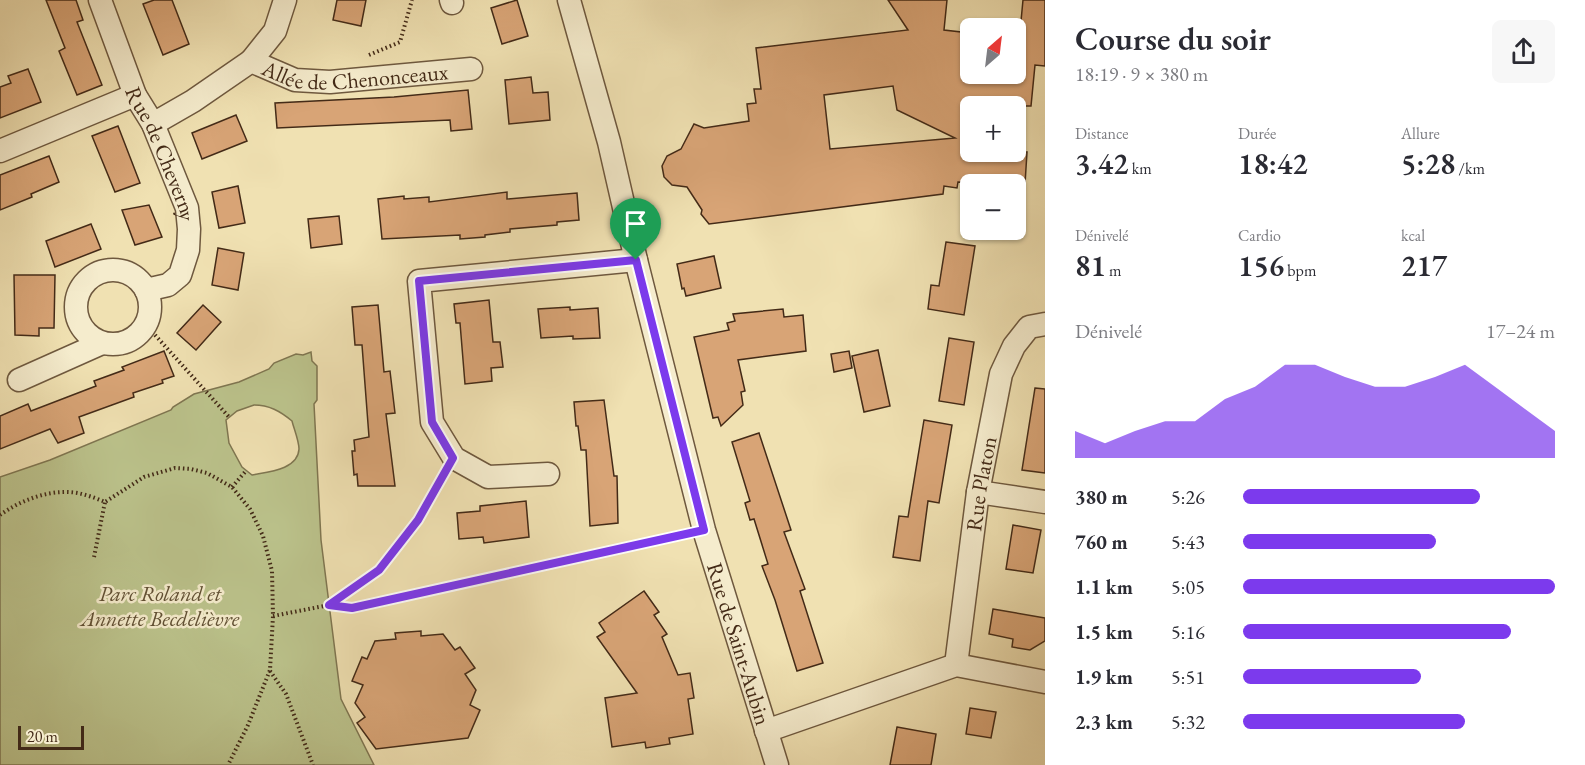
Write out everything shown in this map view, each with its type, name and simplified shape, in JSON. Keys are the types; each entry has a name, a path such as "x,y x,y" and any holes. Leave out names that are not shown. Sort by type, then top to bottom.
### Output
{"street":[{"name":"Rue de Cheverny","path":"100,0 135,95 153,124 187,208 188,250 180,275 168,285 146,290"},
{"path":"250,61 275,31 285,0"},
{"name":"Rue de Saint-Aubin","path":"568,0 609,142 636,260 704,530 777,765"},
{"name":"Allée de Chenonceaux","path":"153,124 193,101 250,61 295,80 330,82 471,69"},
{"path":"0,151 135,95"},
{"path":"548,474 488,477 453,458 432,422 419,281 636,260"},
{"path":"114,270 138,279 146,290 150,302 150,314 146,326 127,342 102,343 82,327 77,314 76,301 81,289 89,279 101,272 114,270"},
{"name":"Rue Platon","path":"956,665 978,492 1001,374 1014,346 1029,327 1045,324"},
{"path":"18,380 102,343"},
{"path":"978,492 1045,502"},
{"path":"766,731 956,665 1045,681"}],"path":[{"path":"368,55 400,42 412,0"},
{"path":"146,326 230,417"},
{"path":"329,605 379,570 418,520 453,458"},
{"path":"94,557 105,502 144,477 175,468 207,472 232,487 250,509 263,536 272,571 273,616 270,670 248,725 228,765"},
{"path":"232,487 245,472"},
{"path":"0,514 14,505 48,494 80,493 105,502"},
{"path":"273,616 329,605 352,608 704,530"},
{"path":"270,670 286,694 313,765"}],"green space":[{"name":"Parc Roland et Annette Becdelièvre","path":"311,352 312,361 317,366 317,400 314,404 321,540 341,699 374,765 0,765 0,477 50,460 171,410 194,394 239,382 269,369 274,363 296,354 303,355","holes":["254,405 274,409 292,421 299,449 297,456 288,466 252,475 242,467 229,443 226,420 237,411"]}],"building":[{"path":"46,0 76,0 83,20 77,22 102,85 77,95 59,51 65,48"},
{"path":"154,0 172,0 189,44 163,55 143,4"},
{"path":"337,0 366,0 361,26 333,20"},
{"path":"517,0 528,36 502,44 491,8"},
{"path":"888,0 947,0 944,30 960,32 960,84 1026,84 1026,18 1021,18 1023,0 1045,0 1045,66 1035,65 1031,106 1026,106 1026,96 960,96 960,162 1026,162 1027,152 1026,174 960,174 957,188 944,186 943,194 709,224 687,187 672,185 664,177 662,166 667,156 681,149 694,124 704,128 749,121 747,104 756,103 754,89 761,89 756,48 908,30","holes":["893,86 897,110 955,138 830,149 824,95"]},
{"path":"28,69 41,102 0,118 0,87 11,83 8,76"},
{"path":"531,77 533,93 548,92 550,120 509,124 505,80"},
{"path":"468,90 472,129 451,131 450,120 277,128 275,103 394,97"},
{"path":"236,115 247,141 202,159 192,133"},
{"path":"118,126 140,183 115,192 92,136"},
{"path":"49,156 59,182 31,194 32,197 0,210 0,175"},
{"path":"238,186 245,223 219,228 212,192"},
{"path":"507,192 507,199 577,193 579,220 557,222 557,225 510,229 510,232 485,235 485,237 460,239 460,235 382,239 378,199 404,196 404,199 429,197 429,202"},
{"path":"149,205 162,237 135,245 122,210"},
{"path":"339,216 342,244 311,248 308,219"},
{"path":"91,224 101,249 55,267 46,241"},
{"path":"946,242 975,246 964,315 928,309 931,285 939,286"},
{"path":"218,248 244,253 238,290 212,285"},
{"path":"714,256 721,288 686,296 684,288 682,289 677,264"},
{"path":"14,275 55,275 54,328 39,328 39,336 15,335"},
{"path":"489,300 493,342 500,342 503,367 491,368 492,381 465,384 460,323 456,323 454,304"},
{"path":"203,305 221,322 196,350 177,333"},
{"path":"378,305 384,372 390,371 395,413 386,414 395,486 358,486 357,474 354,475 352,451 355,451 354,440 369,437 362,345 355,345 352,307"},
{"path":"570,307 570,310 598,308 600,338 573,339 573,336 541,338 538,309"},
{"path":"783,309 784,317 803,315 806,351 738,360 745,391 741,392 743,405 721,426 718,417 713,418 694,337 729,330 727,323 735,321 733,314"},
{"path":"949,338 974,342 964,405 939,401"},
{"path":"878,350 890,406 864,412 852,356"},
{"path":"164,351 174,376 162,380 163,383 133,393 134,397 79,417 84,433 58,443 50,429 0,449 0,416 28,404 31,411 96,386 94,381 124,370 122,367"},
{"path":"849,351 852,368 834,372 831,354"},
{"path":"1035,388 1045,389 1045,473 1022,470"},
{"path":"604,400 614,476 617,476 618,523 590,526 586,450 581,450 574,402"},
{"path":"924,420 952,425 939,503 928,501 920,561 893,557 899,516 908,517"},
{"path":"759,433 791,530 784,532 805,589 800,591 823,663 797,671 762,566 768,564 754,519 750,520 745,503 750,501 732,442"},
{"path":"526,501 529,537 484,543 483,537 459,539 457,513 480,511 480,506"},
{"path":"1013,525 1041,530 1033,573 1006,569"},
{"path":"644,591 659,612 654,615 667,634 662,637 678,675 690,673 694,698 688,699 693,734 669,738 670,744 646,748 645,742 612,747 605,698 637,693 597,637 605,632 599,623"},
{"path":"993,609 1045,618 1045,641 1030,650 1012,647 1013,639 989,634"},
{"path":"421,631 421,636 443,634 455,650 460,647 475,668 465,674 476,690 470,705 480,710 468,738 376,749 357,723 365,717 355,703 363,685 352,681 362,657 367,659 375,641 396,639 395,633"},
{"path":"970,708 996,712 991,738 966,734"},
{"path":"897,727 936,734 931,765 890,765"}],"route":[{"path":"636,260 704,530 352,608 329,605 379,570 418,520 453,458 432,422 419,281 636,260"}]}
